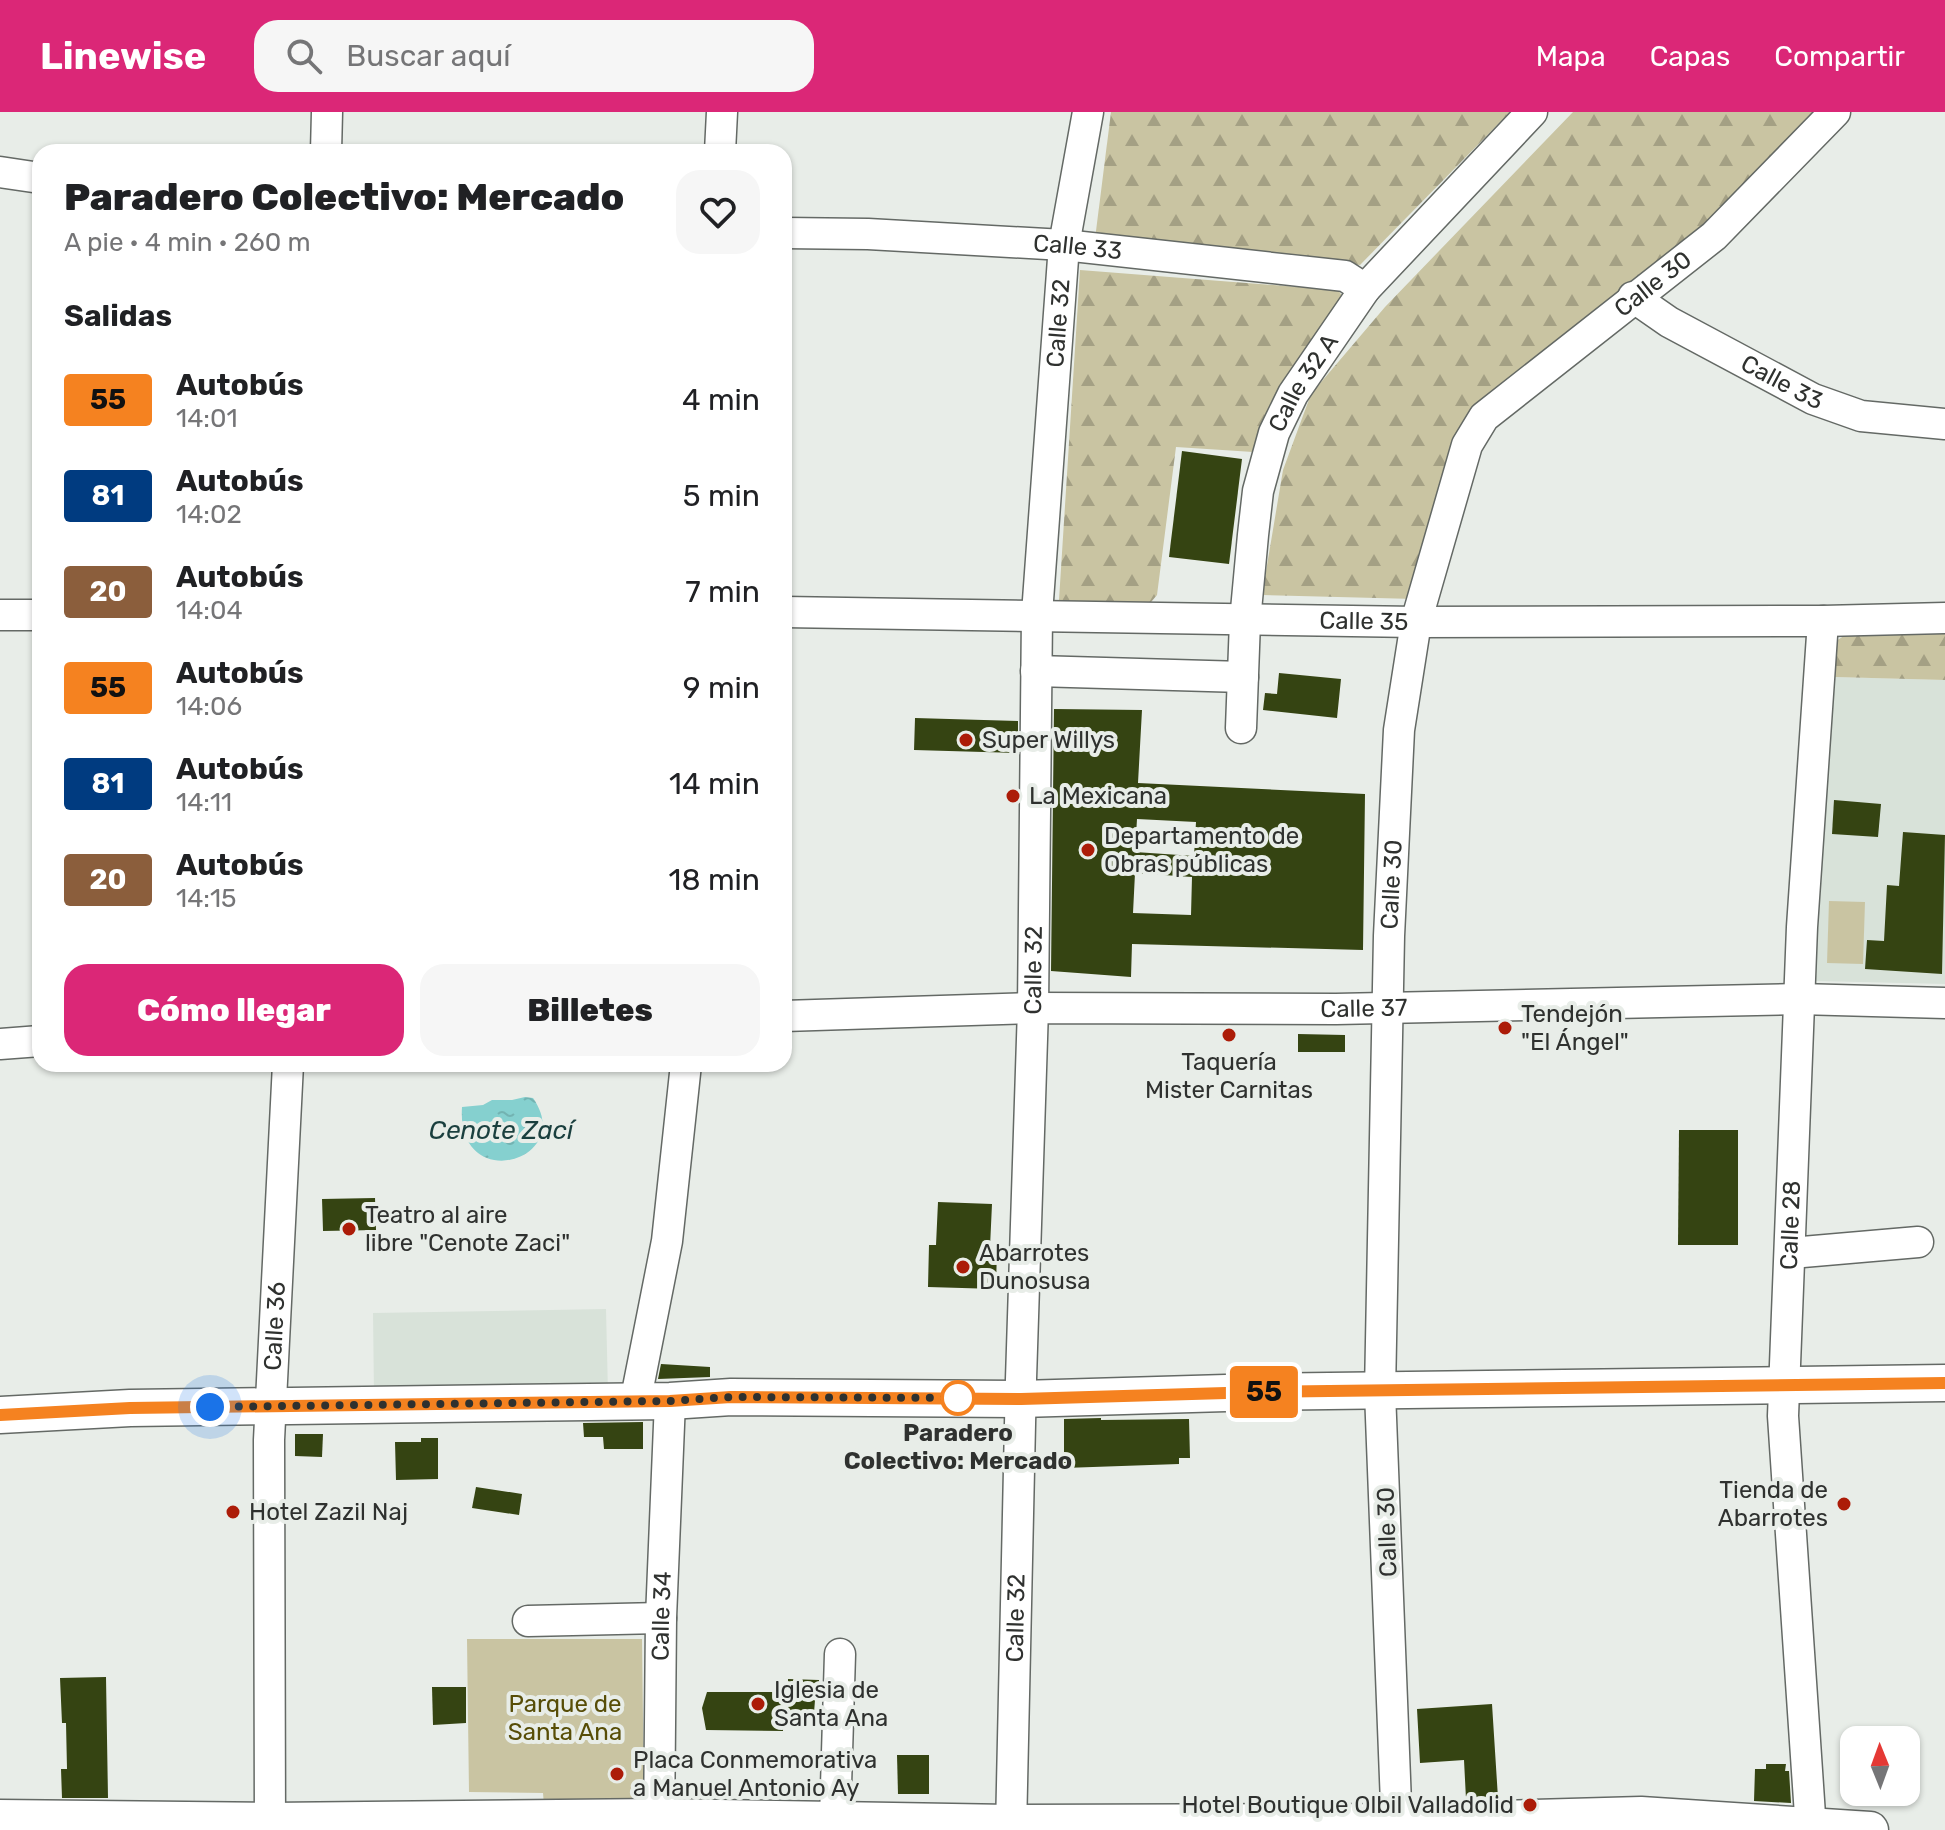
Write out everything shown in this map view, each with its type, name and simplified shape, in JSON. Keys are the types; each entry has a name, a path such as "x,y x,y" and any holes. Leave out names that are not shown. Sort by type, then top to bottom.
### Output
{"main road":[{"path":"0,1415 130,1408 654,1401 731,1397 1021,1399 1260,1392 1945,1383"},
{"path":"0,1818 270,1826 659,1824 835,1819 1010,1826 1396,1826 1641,1815 1870,1830"}],"street":[{"path":"326,144 327,112"},
{"path":"720,144 722,112"},
{"name":"Calle 32","path":"1010,1826 1033,1008 1037,614 1064,245 1088,112"},
{"name":"Calle 32 A","path":"1241,728 1245,621 1258,491 1274,433 1293,394 1365,289 1532,112"},
{"name":"Calle 30","path":"1396,1826 1380,1392 1391,897 1399,730 1416,622 1467,445 1484,417 1714,236 1835,112"},
{"path":"0,172 32,177"},
{"name":"Calle 33","path":"792,233 868,234 1064,245 1345,276 1365,289"},
{"name":"Calle 33","path":"1633,297 1669,322 1813,399 1861,416 1945,424"},
{"name":"Calle 35","path":"792,612 1416,622 1945,618"},
{"path":"0,615 32,615"},
{"name":"Calle 28","path":"1811,1828 1783,1416 1799,999 1823,621"},
{"path":"1036,671 1243,677"},
{"name":"Calle 37","path":"792,1016 1033,1008 1389,1008 1799,999 1945,1003"},
{"path":"0,1044 32,1042"},
{"name":"Calle 36","path":"270,1826 270,1406 288,1072"},
{"name":"Calle 34","path":"659,1824 661,1618 654,1401 637,1393 667,1241 685,1072"},
{"path":"1791,1253 1918,1242"},
{"path":"528,1621 661,1618"},
{"path":"835,1819 840,1654"}],"shaded area":[{"path":"1823,678 1945,680 1945,984 1816,981"},
{"path":"606,1309 608,1393 374,1396 373,1313"}],"green space":[{"path":"1111,112 1510,112 1360,265 1095,239"},
{"path":"1573,112 1825,112 1699,244 1481,408 1415,599 1262,595 1283,470 1311,394 1385,307"},
{"path":"1080,270 1338,290 1347,303 1279,394 1253,452 1176,447 1157,595 1146,608 1059,600"},
{"path":"1945,633 1945,680 1835,677 1836,641 1847,634"},
{"path":"1829,901 1865,902 1863,964 1827,963"},
{"name":"Parque de Santa Ana","path":"467,1639 642,1639 644,1801 544,1805 543,1793 469,1792"}],"water":[{"name":"Cenote Zací","path":"533,1098 542,1120 540,1138 528,1152 512,1160 493,1160 477,1152 465,1135 462,1107"}],"building":[{"path":"1182,451 1242,459 1229,564 1169,557"},
{"path":"1279,673 1341,679 1337,718 1263,710 1265,693 1277,694"},
{"path":"1054,709 1142,710 1138,783 1365,794 1363,950 1132,944 1131,977 1051,971","holes":["1137,819 1196,822 1194,856 1135,852","1135,873 1192,877 1191,915 1133,913"]},
{"name":"Super Willys","path":"915,718 1018,721 1018,753 914,750"},
{"path":"1834,800 1881,804 1878,837 1832,834"},
{"path":"1903,832 1945,835 1942,974 1865,969 1867,940 1884,941 1887,885 1899,886"},
{"path":"1298,1034 1345,1035 1345,1052 1298,1052"},
{"path":"1679,1130 1738,1130 1738,1245 1678,1245"},
{"path":"375,1198 376,1230 323,1231 322,1199"},
{"path":"938,1202 992,1204 990,1247 997,1247 996,1289 928,1287 929,1245 936,1245"},
{"path":"661,1364 710,1367 710,1377 658,1379"},
{"path":"1064,1419 1189,1419 1190,1458 1179,1458 1179,1464 1064,1468"},
{"path":"643,1422 643,1449 604,1449 603,1437 584,1437 583,1423"},
{"path":"295,1434 323,1434 322,1457 295,1456"},
{"path":"421,1438 438,1438 438,1479 396,1480 395,1442 421,1442"},
{"path":"476,1487 522,1494 519,1515 472,1508"},
{"path":"106,1677 108,1798 62,1798 61,1769 67,1769 66,1723 62,1723 60,1678"},
{"name":"Iglesia de Santa Ana","path":"788,1679 819,1680 819,1699 815,1700 813,1726 783,1727 783,1731 706,1730 702,1708 707,1692 788,1692"},
{"path":"432,1687 466,1687 466,1723 433,1725"},
{"path":"1492,1704 1498,1798 1466,1799 1464,1760 1420,1763 1417,1709"},
{"path":"897,1755 929,1755 929,1794 898,1794"},
{"path":"1766,1764 1786,1764 1791,1803 1754,1801 1755,1769 1766,1769"}],"bus line":[{"name":"55","path":"0,1415 130,1408 670,1401 731,1397 1021,1399 1260,1392 1945,1383"}],"place":[{"name":"Super Willys","path":"966,740"},
{"name":"La Mexicana","path":"1013,796"},
{"name":"Departamento de Obras públicas","path":"1088,850"},
{"name":"Tendejón \"El Ángel\"","path":"1505,1028"},
{"name":"Taquería Mister Carnitas","path":"1229,1035"},
{"name":"Teatro al aire libre \"Cenote Zaci\"","path":"349,1229"},
{"name":"Abarrotes Dunosusa","path":"963,1267"},
{"name":"Paradero Colectivo: Mercado","path":"958,1398"},
{"name":"Tienda de Abarrotes","path":"1844,1504"},
{"name":"Hotel Zazil Naj","path":"233,1512"},
{"name":"Iglesia de Santa Ana","path":"758,1704"},
{"name":"Placa Conmemorativa a Manuel Antonio Ay","path":"617,1774"},
{"name":"Hotel Boutique Olbil Valladolid","path":"1530,1805"}],"route":[{"path":"210,1407 670,1401 731,1397 963,1398 958,1398"}]}
